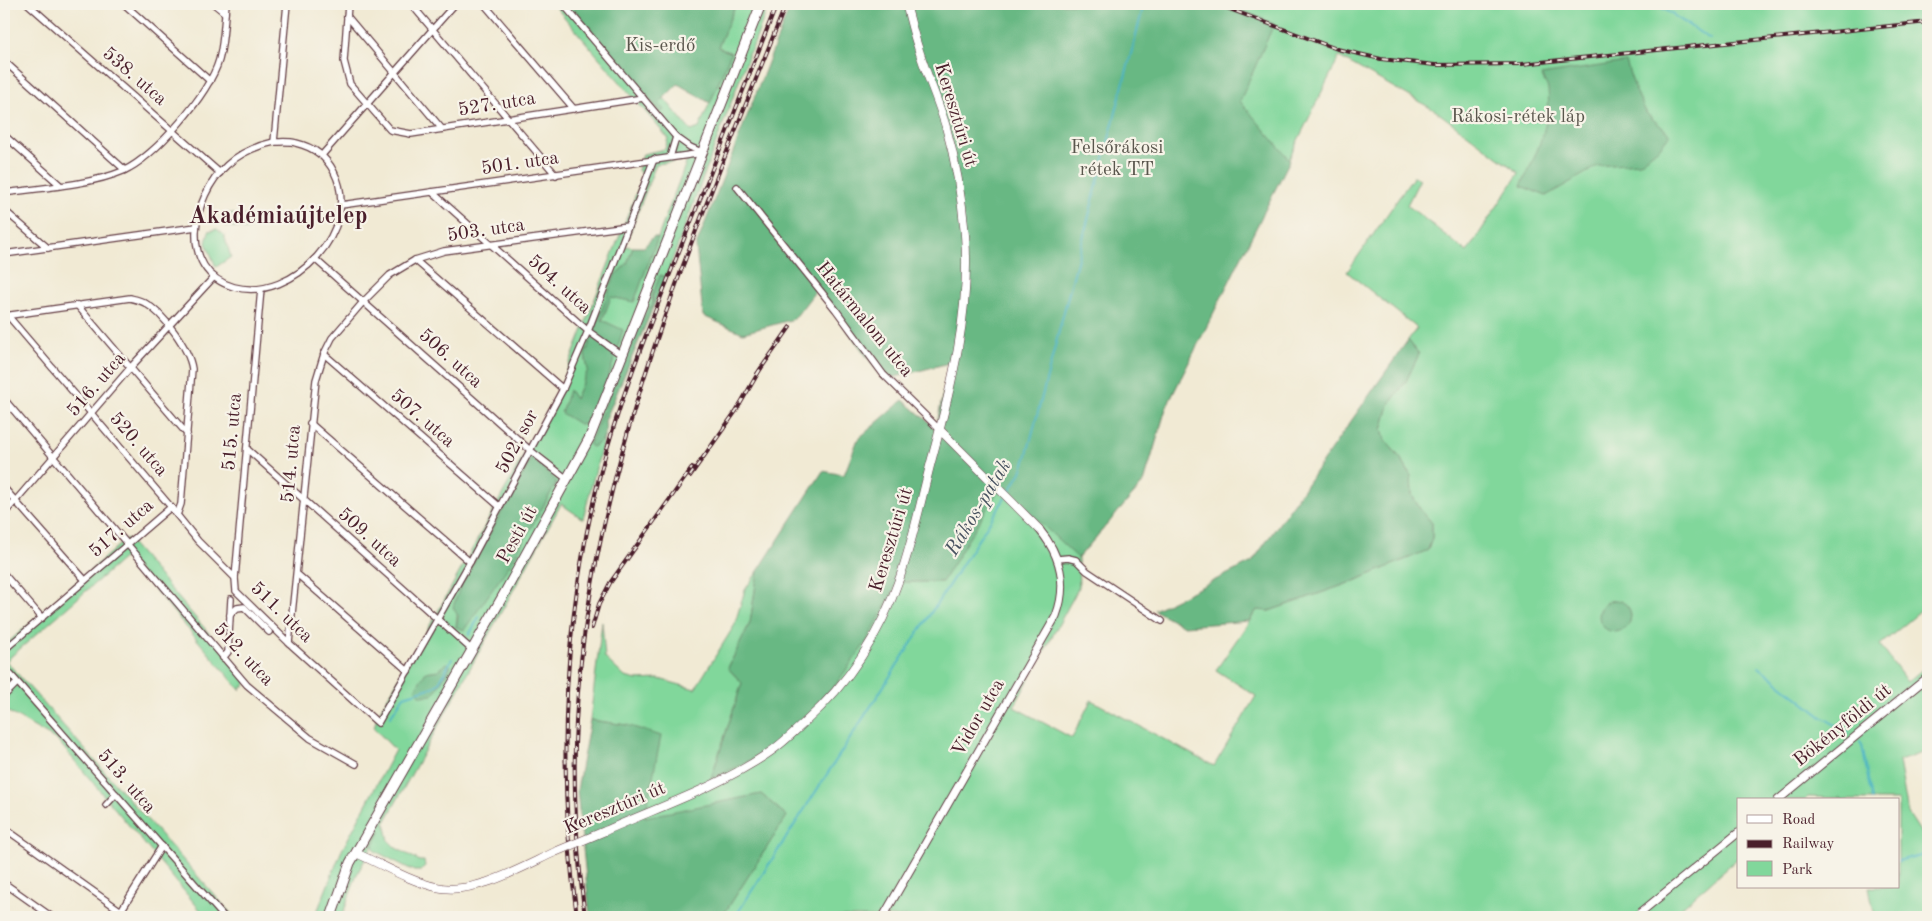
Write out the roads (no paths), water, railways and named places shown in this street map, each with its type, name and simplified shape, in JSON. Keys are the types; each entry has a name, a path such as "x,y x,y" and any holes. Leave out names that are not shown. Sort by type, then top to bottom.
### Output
{"main road":[{"name":"Pesti út","path":"331,917 344,877 356,853 568,479 590,436 761,4"},
{"name":"Keresztúri út","path":"356,853 437,888 455,889 491,880 745,768 770,753 822,707 855,666 869,644 892,598 901,575 940,430 963,310 965,237 952,147 938,102 917,47 906,4"},
{"name":"Határmalom utca","path":"940,430 1039,529"},
{"path":"934,450 940,441 950,440"}],"street":[{"name":"538. utca","path":"28,4 220,173"},
{"path":"124,4 210,81"},
{"path":"214,4 225,13"},
{"path":"4,193 102,178 125,170 149,154 203,93 210,81 219,61 226,4"},
{"path":"274,142 286,4"},
{"name":"527. utca","path":"348,4 344,61 350,84 390,130 411,134 643,98"},
{"path":"411,4 556,174"},
{"path":"322,155 455,4"},
{"path":"484,4 574,109"},
{"path":"563,4 676,137 703,153"},
{"path":"347,16 442,129"},
{"path":"4,61 125,170"},
{"path":"4,135 60,185"},
{"path":"670,157 676,137"},
{"path":"274,142 294,142 307,146 322,155 336,177 340,188 341,205 328,242 315,259 298,274 285,281 261,289 251,290 235,287 223,283 214,277 204,265 199,255 196,243 196,227 201,204 220,173 231,162 247,152 274,142"},
{"name":"501. utca","path":"341,205 703,153"},
{"name":"502. sor","path":"378,723 470,562 563,389 588,331 654,159"},
{"name":"Határmalom utca","path":"737,187 836,310 883,374 940,430"},
{"name":"504. utca","path":"432,192 588,331 623,356"},
{"path":"4,210 48,248"},
{"name":"503. utca","path":"362,302 390,275 415,260 444,251 628,226"},
{"path":"4,254 196,227"},
{"name":"506. utca","path":"315,259 531,450 568,479"},
{"path":"415,260 563,389"},
{"name":"516. utca","path":"4,514 130,368 214,277"},
{"name":"515. utca","path":"235,578 261,289"},
{"name":"517. utca","path":"5,314 130,298 143,302 152,308 169,326 188,353 191,364 181,504 177,515"},
{"name":"514. utca","path":"289,643 310,423 316,380 324,354 332,338 362,302"},
{"path":"77,305 187,434"},
{"name":"520. utca","path":"5,314 171,507"},
{"name":"507. utca","path":"324,354 500,507"},
{"name":"512. utca","path":"4,399 247,685 310,738 356,764"},
{"path":"310,423 470,562"},
{"name":"509. utca","path":"246,449 472,650"},
{"path":"4,488 85,580"},
{"name":"517. utca","path":"4,650 171,507 177,515"},
{"name":"511. utca","path":"177,515 198,541 235,578 236,591 289,643 378,723"},
{"name":"Vidor utca","path":"883,917 1059,608 1062,594 1058,559 1050,542 1039,529"},
{"path":"1058,559 1068,558 1076,560 1087,570 1162,621"},
{"path":"4,574 42,618"},
{"path":"297,574 408,671"},
{"path":"223,658 228,652 232,599"},
{"name":"511. utca","path":"230,614 237,608 244,607 269,632"},
{"name":"513. utca","path":"4,667 224,917"},
{"name":"Bökényföldi út","path":"1780,798 1928,677"},
{"path":"4,696 17,682"},
{"path":"106,805 116,794"},
{"path":"4,828 119,914 162,846"},
{"path":"1635,917 1737,834"},
{"path":"4,883 52,917"}],"waterway":[{"name":"Rákos-patak","path":"1008,494 1021,472 1026,458 1144,4"},
{"path":"1656,4 1710,39"},
{"name":"Rákos-patak","path":"735,917 1005,498"},
{"path":"469,635 479,617"},
{"path":"390,717 404,696 438,684 452,659"},
{"path":"1759,667 1822,717 1849,733"},
{"path":"1860,742 1872,798"},
{"path":"1900,860 1928,853"}],"railway":[{"path":"577,917 567,808 567,698 577,589 586,536 606,451 626,389 777,4"},
{"path":"585,917 576,820 576,722 585,628 601,536 624,445 651,356 716,179 786,4"},
{"path":"1216,4 1337,49 1381,59 1435,65 1522,64 1928,22"},
{"path":"757,374 790,327"},
{"path":"690,476 736,411 761,368"},
{"path":"592,628 599,604 610,583 692,468"}],"district":[{"name":"Akadémiaújtelep","path":"278,217"}],"park label":[{"name":"Kis-erdő","path":"660,46"},
{"name":"Rákosi-rétek láp","path":"1518,117"},
{"name":"Felsőrákosi rétek TT","path":"1117,159"}]}
